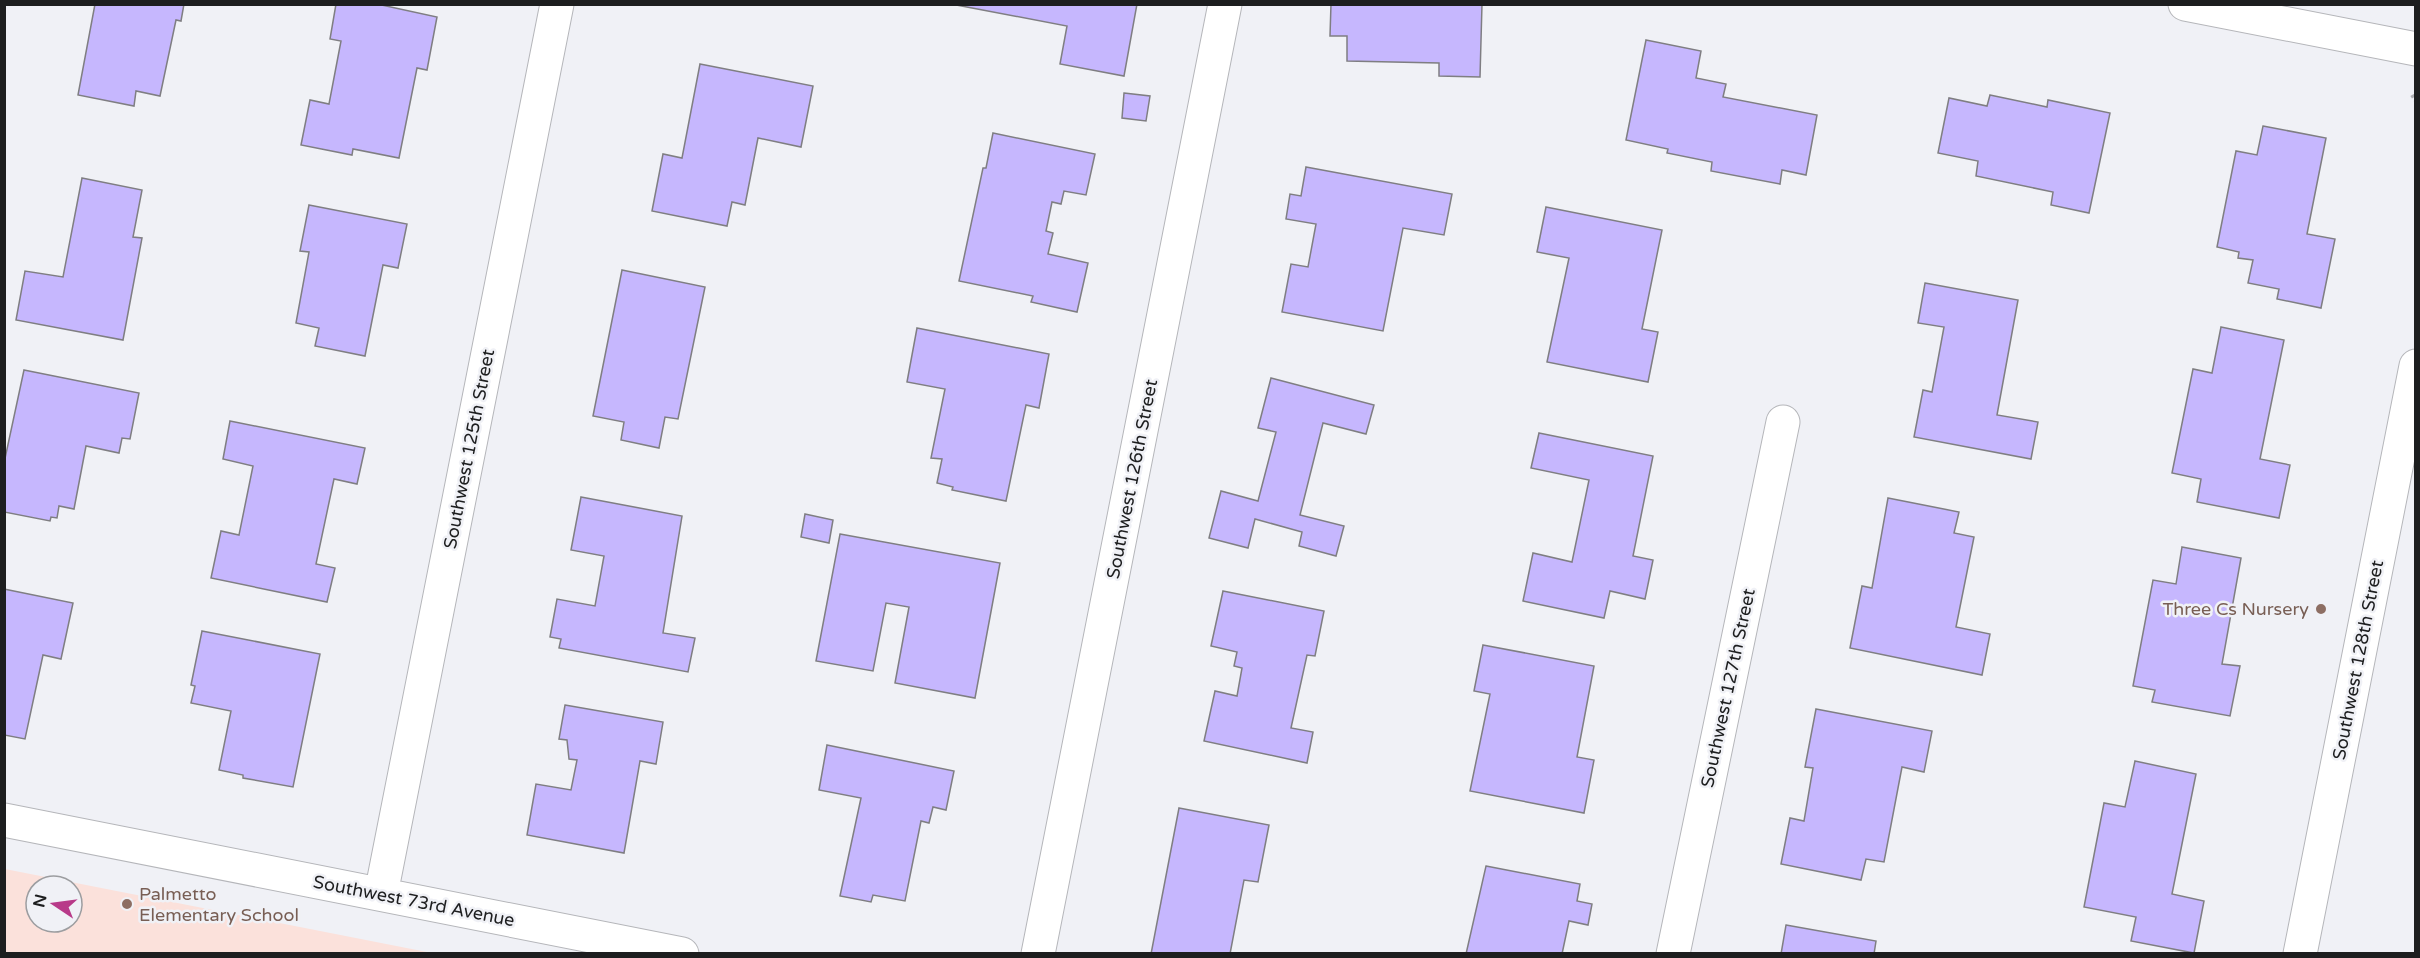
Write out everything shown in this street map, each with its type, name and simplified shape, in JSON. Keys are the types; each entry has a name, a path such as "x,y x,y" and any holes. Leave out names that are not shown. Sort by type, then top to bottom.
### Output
{"street":[{"name":"Southwest 125th Street","path":"381,894 557,4"},
{"name":"Southwest 126th Street","path":"1038,954 1225,4"},
{"path":"2185,4 2415,49"},
{"name":"Southwest 128th Street","path":"2300,954 2415,366"},
{"name":"Southwest 127th Street","path":"1673,954 1783,422"},
{"name":"Southwest 73rd Avenue","path":"4,820 381,894 624,948 682,954"}],"path":[{"path":"2412,95 2415,101"}],"shaded area":[{"name":"Palmetto Elementary School","path":"5,869 30,874 24,874 24,934 84,934 84,885 432,953 5,953"}],"building":[{"path":"95,4 184,4 181,21 176,20 160,96 136,91 134,106 78,95"},
{"path":"336,4 377,4 437,17 427,70 417,68 399,158 353,149 352,155 301,145 310,100 329,104 341,41 330,39"},
{"path":"951,4 1137,4 1124,76 1060,64 1067,26"},
{"path":"1331,4 1482,4 1480,77 1439,76 1439,63 1347,61 1347,36 1330,36"},
{"path":"1646,40 1701,51 1696,78 1726,84 1723,97 1817,115 1806,175 1782,170 1780,184 1711,171 1712,162 1667,153 1668,149 1626,140"},
{"path":"700,64 813,86 801,147 758,138 745,205 732,202 727,226 652,211 663,154 682,158"},
{"path":"1124,93 1150,96 1146,121 1122,118"},
{"path":"1990,95 2047,107 2048,100 2110,113 2089,213 2051,205 2053,192 1976,176 1978,161 1938,153 1949,98 1987,106"},
{"path":"2263,126 2326,138 2307,234 2335,239 2321,308 2277,299 2279,289 2248,283 2253,260 2238,258 2239,252 2217,247 2236,151 2257,155"},
{"path":"993,133 1095,154 1086,195 1064,191 1061,204 1052,202 1046,231 1053,233 1048,254 1088,263 1077,312 1031,302 1033,296 959,281 983,168 986,168"},
{"path":"1306,167 1452,194 1444,235 1403,228 1383,331 1282,312 1291,264 1308,267 1316,224 1286,219 1290,194 1301,196"},
{"path":"82,178 142,190 133,237 142,238 123,340 16,320 25,271 63,277"},
{"path":"309,205 407,224 398,268 383,265 365,356 315,346 319,328 296,323 309,252 300,251"},
{"path":"1546,207 1662,230 1642,329 1658,332 1648,382 1547,362 1569,258 1537,252"},
{"path":"622,270 705,287 678,419 665,417 659,448 621,440 624,422 593,416"},
{"path":"1925,283 2018,300 1997,415 2038,422 2031,459 1914,437 1923,390 1932,392 1944,327 1918,323"},
{"path":"2221,327 2284,340 2260,459 2290,465 2279,518 2197,502 2201,479 2172,473 2193,369 2212,373"},
{"path":"917,328 1049,354 1039,408 1026,405 1006,501 952,490 953,487 937,483 942,459 931,458 945,389 907,382"},
{"path":"24,370 139,393 130,439 122,438 119,453 86,446 74,509 59,506 57,518 51,517 50,521 4,512 4,463"},
{"path":"1271,378 1374,405 1366,434 1323,423 1300,515 1344,526 1336,556 1299,546 1302,532 1255,519 1248,548 1209,538 1221,491 1258,501 1276,432 1258,428"},
{"path":"230,421 365,448 357,484 334,479 316,564 335,568 327,602 211,578 221,531 239,535 253,466 223,459"},
{"path":"1539,433 1653,456 1633,556 1653,560 1645,599 1610,591 1604,618 1523,601 1533,553 1572,562 1589,480 1531,468"},
{"path":"581,497 682,516 663,633 695,638 688,672 559,648 561,639 550,637 557,599 595,606 604,556 571,550"},
{"path":"1888,498 1959,512 1954,533 1974,537 1956,627 1990,634 1982,675 1850,648 1862,586 1872,588"},
{"path":"805,514 833,520 829,543 801,537"},
{"path":"840,534 1000,563 975,698 895,683 909,607 886,603 873,671 816,661"},
{"path":"2182,547 2241,558 2222,664 2240,666 2230,716 2152,702 2155,690 2133,686 2153,580 2176,584"},
{"path":"4,589 73,603 61,659 43,655 25,739 4,735"},
{"path":"1223,591 1324,611 1315,656 1307,655 1291,728 1313,732 1307,763 1204,741 1215,691 1237,696 1242,668 1234,666 1237,652 1211,646"},
{"path":"202,631 320,654 293,787 243,778 243,775 219,770 231,711 191,703 195,686 191,685"},
{"path":"1483,645 1594,666 1577,757 1594,760 1584,813 1470,791 1490,694 1474,691"},
{"path":"565,705 663,722 656,764 640,761 624,853 527,835 536,784 571,790 577,760 569,759 567,740 559,739"},
{"path":"1816,709 1932,731 1924,772 1902,767 1884,862 1866,859 1861,880 1781,864 1790,818 1804,821 1813,768 1805,767"},
{"path":"827,745 954,771 946,810 933,807 929,823 921,821 905,901 873,895 871,902 840,896 861,798 819,790"},
{"path":"2135,761 2196,774 2172,894 2204,901 2194,953 2131,941 2136,917 2084,907 2104,803 2125,807"},
{"path":"1179,808 1269,825 1258,882 1244,880 1230,954 1151,954"},
{"path":"1486,866 1580,884 1577,901 1592,904 1588,925 1569,921 1562,954 1466,954"},
{"path":"1786,925 1876,941 1874,954 1781,954"}],"place":[{"name":"Three Cs Nursery","path":"2321,609"},
{"name":"Palmetto Elementary School","path":"127,904"}]}
